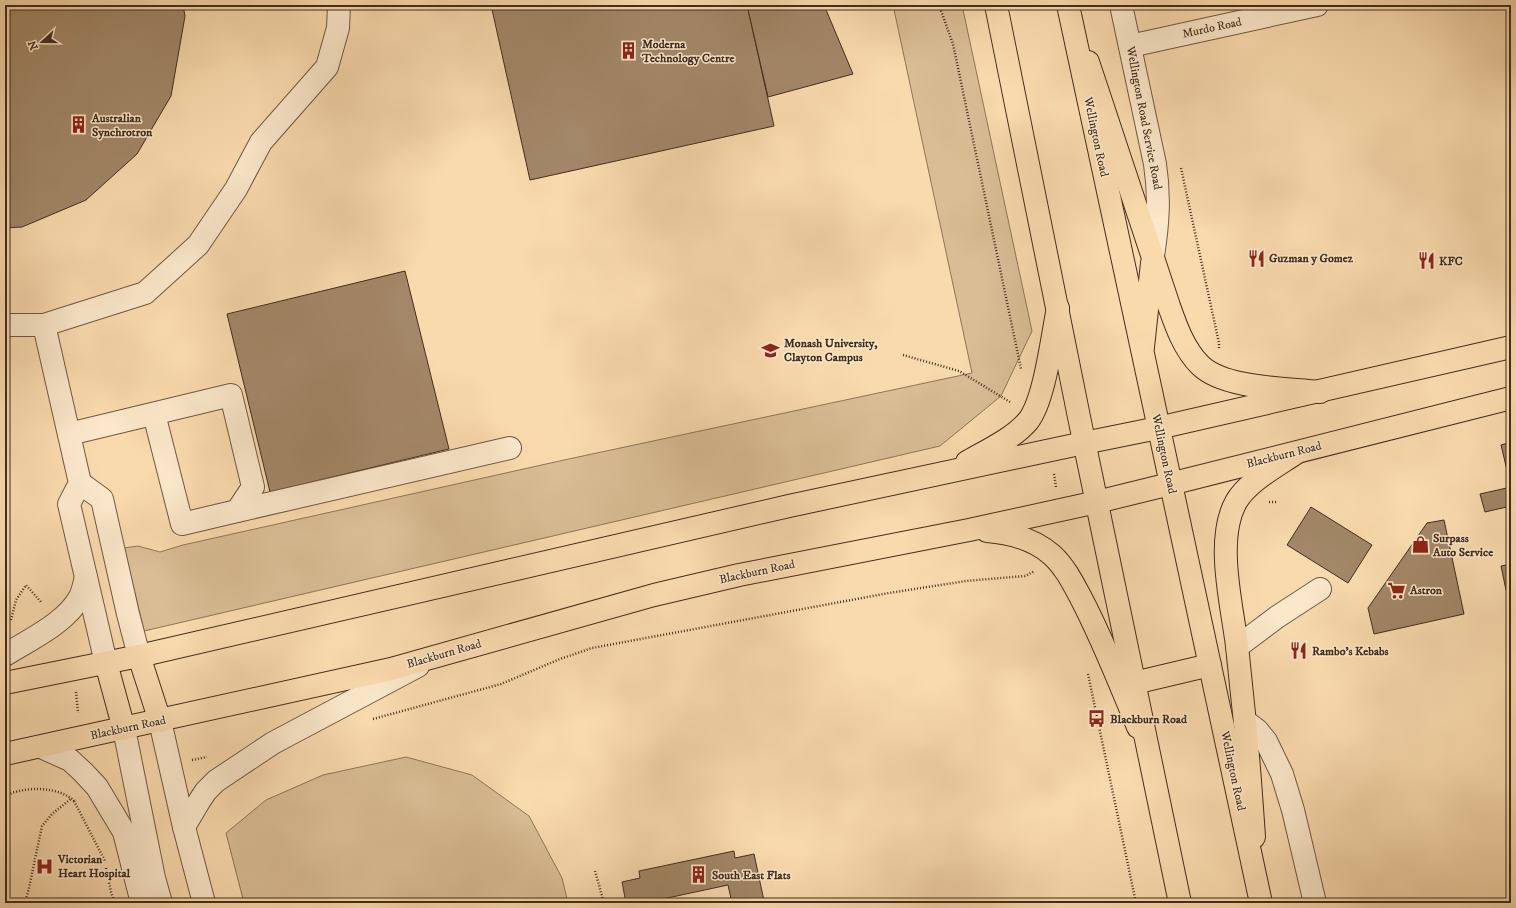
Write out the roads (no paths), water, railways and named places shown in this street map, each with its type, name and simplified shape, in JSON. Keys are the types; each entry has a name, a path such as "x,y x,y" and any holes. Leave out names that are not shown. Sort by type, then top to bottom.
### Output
{"main road":[{"path":"996,5 1097,502 1127,685 1156,786 1180,903"},
{"path":"1068,5 1153,256 1168,306 1189,351 1200,366 1222,378 1247,384 1320,392"},
{"name":"Wellington Road","path":"1068,5 1259,894"},
{"path":"1143,354 1153,256"},
{"path":"952,471 1010,436 1029,420 1041,393 1058,308"},
{"path":"5,683 139,656 789,506 1158,428 1511,347"},
{"name":"Blackburn Road","path":"5,754 124,729 384,670 654,595 739,575 968,530 1097,502 1511,398"},
{"path":"1259,894 1245,721 1226,562 1226,537 1231,514 1238,498 1250,485 1296,453"},
{"path":"968,530 1002,532 1017,535 1035,544 1051,555 1066,572 1127,685"},
{"path":"1127,685 1210,665 1237,647"},
{"path":"139,656 160,721"},
{"path":"106,663 124,729"},
{"path":"1219,707 1245,721"}],"street":[{"path":"5,325 44,325 145,293 198,245 236,189 261,142 327,67 338,28 339,5"},
{"name":"Wellington Road Service Road","path":"1121,5 1158,183 1159,198 1157,228 1153,256"},
{"name":"Murdo Road","path":"1130,46 1317,5"},
{"path":"44,325 80,483 69,504 106,663"},
{"path":"69,434 232,395 253,487 237,511"},
{"path":"154,414 182,524 510,448"},
{"path":"80,483 102,499 139,656"},
{"path":"5,655 61,618 78,601 83,590 86,577"},
{"path":"1237,647 1277,617 1320,589"},
{"path":"184,827 206,791 216,781 273,743 435,657"},
{"path":"160,721 184,827 204,903"},
{"path":"1245,721 1257,730 1266,740 1282,774 1293,810 1315,903"},
{"path":"124,729 154,878 161,903"},
{"path":"41,747 70,760 97,787 124,832 142,903"}],"place":[{"name":"Moderna Technology Centre","path":"629,51"},
{"name":"Australian Synchrotron","path":"79,125"},
{"name":"Guzman y Gomez","path":"1256,258"},
{"name":"KFC","path":"1426,261"},
{"name":"Monash University, Clayton Campus","path":"771,350"},
{"name":"Surpass Auto Service","path":"1420,545"},
{"name":"Astron","path":"1397,590"},
{"name":"Rambo's Kebabs","path":"1299,651"},
{"name":"Blackburn Road","path":"1097,719"},
{"name":"Victorian Heart Hospital","path":"45,866"},
{"name":"South East Flats","path":"699,875"}]}
